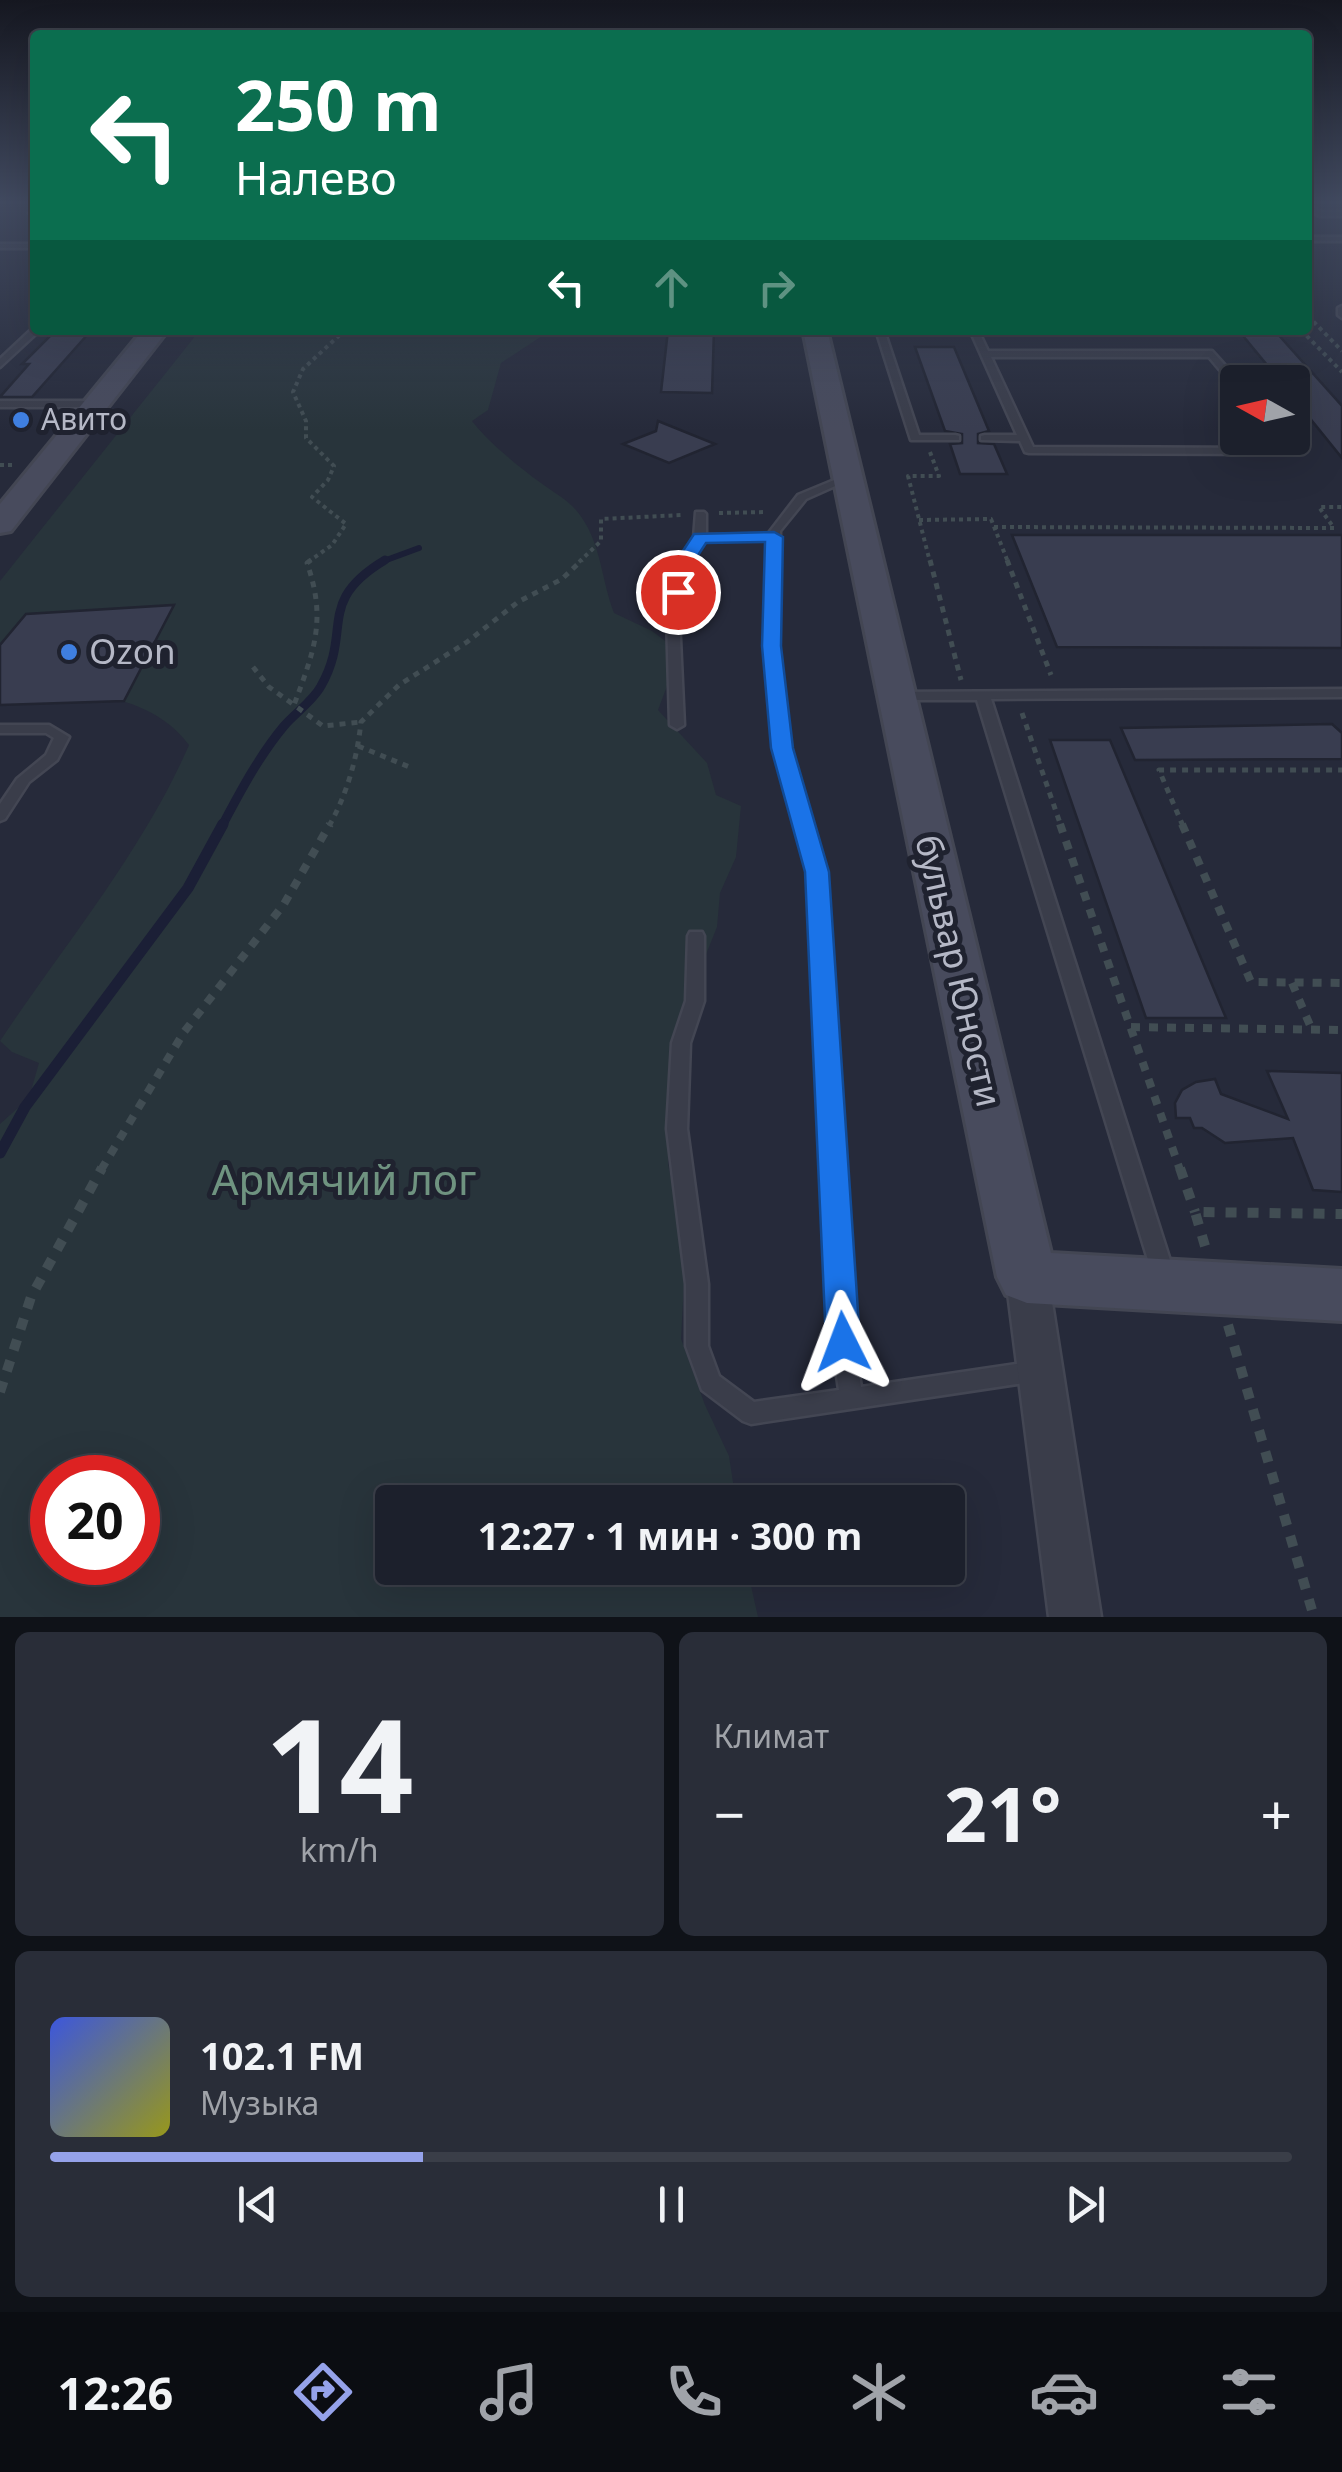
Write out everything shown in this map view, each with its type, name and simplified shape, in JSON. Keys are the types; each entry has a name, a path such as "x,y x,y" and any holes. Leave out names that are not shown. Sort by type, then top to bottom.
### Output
{"street":[{"path":"0,524 152,335"},
{"name":"бульвар Юности","path":"815,335 1027,1277 1076,1617"},
{"path":"1027,1277 1342,1295"}],"lane":[{"path":"0,364 31,335"},
{"path":"882,335 915,438 955,438"},
{"path":"976,335 1028,450 1220,451"},
{"path":"985,354 1212,354 1221,365"},
{"path":"0,404 96,404"},
{"path":"985,438 1023,438"},
{"path":"848,478 802,497 774,530 772,646 782,748 817,872 843,1342 852,1399"},
{"path":"677,724 673,617 682,566 700,538 700,514"},
{"path":"700,538 774,537"},
{"path":"896,696 1342,693"},
{"path":"974,696 1192,1286"},
{"path":"0,728 49,729 62,737 52,758 24,779 0,816"},
{"path":"696,936 695,1002 681,1043 678,1129 697,1284 697,1346 710,1383 752,1413 1040,1370"}],"path":[{"path":"1312,320 1342,351"},
{"path":"295,706 321,628 320,604 306,563 332,544 346,524 312,497 328,480 334,466 306,438 306,420 293,392 308,359 329,348 340,335"},
{"path":"1306,335 1342,372"},
{"path":"914,500 974,696"},
{"path":"1338,528 1319,507 1342,507"},
{"path":"253,667 269,687 322,726 361,722 424,667 467,642 518,602 562,579 601,541 602,519 790,512"},
{"path":"919,520 991,519 1049,675 1069,675"},
{"path":"994,527 1338,528"},
{"path":"1039,705 1019,705 1195,1212 1192,1286 1314,1617"},
{"path":"0,1392 31,1297 106,1160 184,1032 284,904 341,805 361,722"},
{"path":"358,746 412,768"},
{"path":"1342,770 1159,770 1251,982 1342,983"},
{"path":"1292,983 1312,1030"},
{"path":"1130,1027 1342,1030"},
{"path":"1195,1212 1342,1214"}],"green space":[{"name":"Армячий лог","path":"196,335 543,335 501,363 488,410 472,421 505,454 578,512 593,540 614,613 652,631 672,646 672,673 658,710 707,763 716,795 741,806 736,857 720,893 717,927 671,1042 668,1164 686,1246 681,1339 729,1456 733,1485 375,1485 375,1585 751,1585 758,1617 0,1617 0,1124 29,1098 39,1063 12,1052 0,1041 126,860 189,745 151,713 128,703 0,683 0,581"}],"building":[{"path":"51,335 87,335 32,397 0,397 29,364 22,364"},
{"path":"667,335 714,335 712,393 661,392"},
{"path":"1242,335 1279,335 1305,365 1267,365"},
{"path":"915,347 954,347 989,431 978,434 978,443 994,444 1007,474 960,474 950,444 962,443 962,434 945,431"},
{"path":"1310,370 1342,406 1342,458 1310,418"},
{"path":"658,421 715,444 669,463 623,444 656,431"},
{"path":"1012,535 1342,535 1342,648 1057,647"},
{"path":"174,605 124,701 0,705 0,645 26,614"},
{"path":"1332,724 1342,733 1342,759 1135,760 1121,728"},
{"path":"1050,740 1110,740 1226,1018 1146,1018"},
{"path":"1267,1071 1342,1073 1342,1192 1313,1190 1293,1138 1225,1143 1202,1128 1194,1128 1190,1118 1176,1118 1175,1103 1182,1090 1196,1082 1215,1079 1221,1094 1288,1119"}],"waterway":[{"path":"383,561 419,548"},
{"path":"222,826 266,749 321,686 335,649 342,604 350,590 383,561"},
{"path":"0,1153 25,1107 188,888 223,824"}],"place":[{"name":"Авито","path":"21,420"},
{"name":"Ozon","path":"69,652"}],"route":[{"path":"678,592 682,566 700,538 774,537 772,646 782,748 817,872 843,1342"}]}
